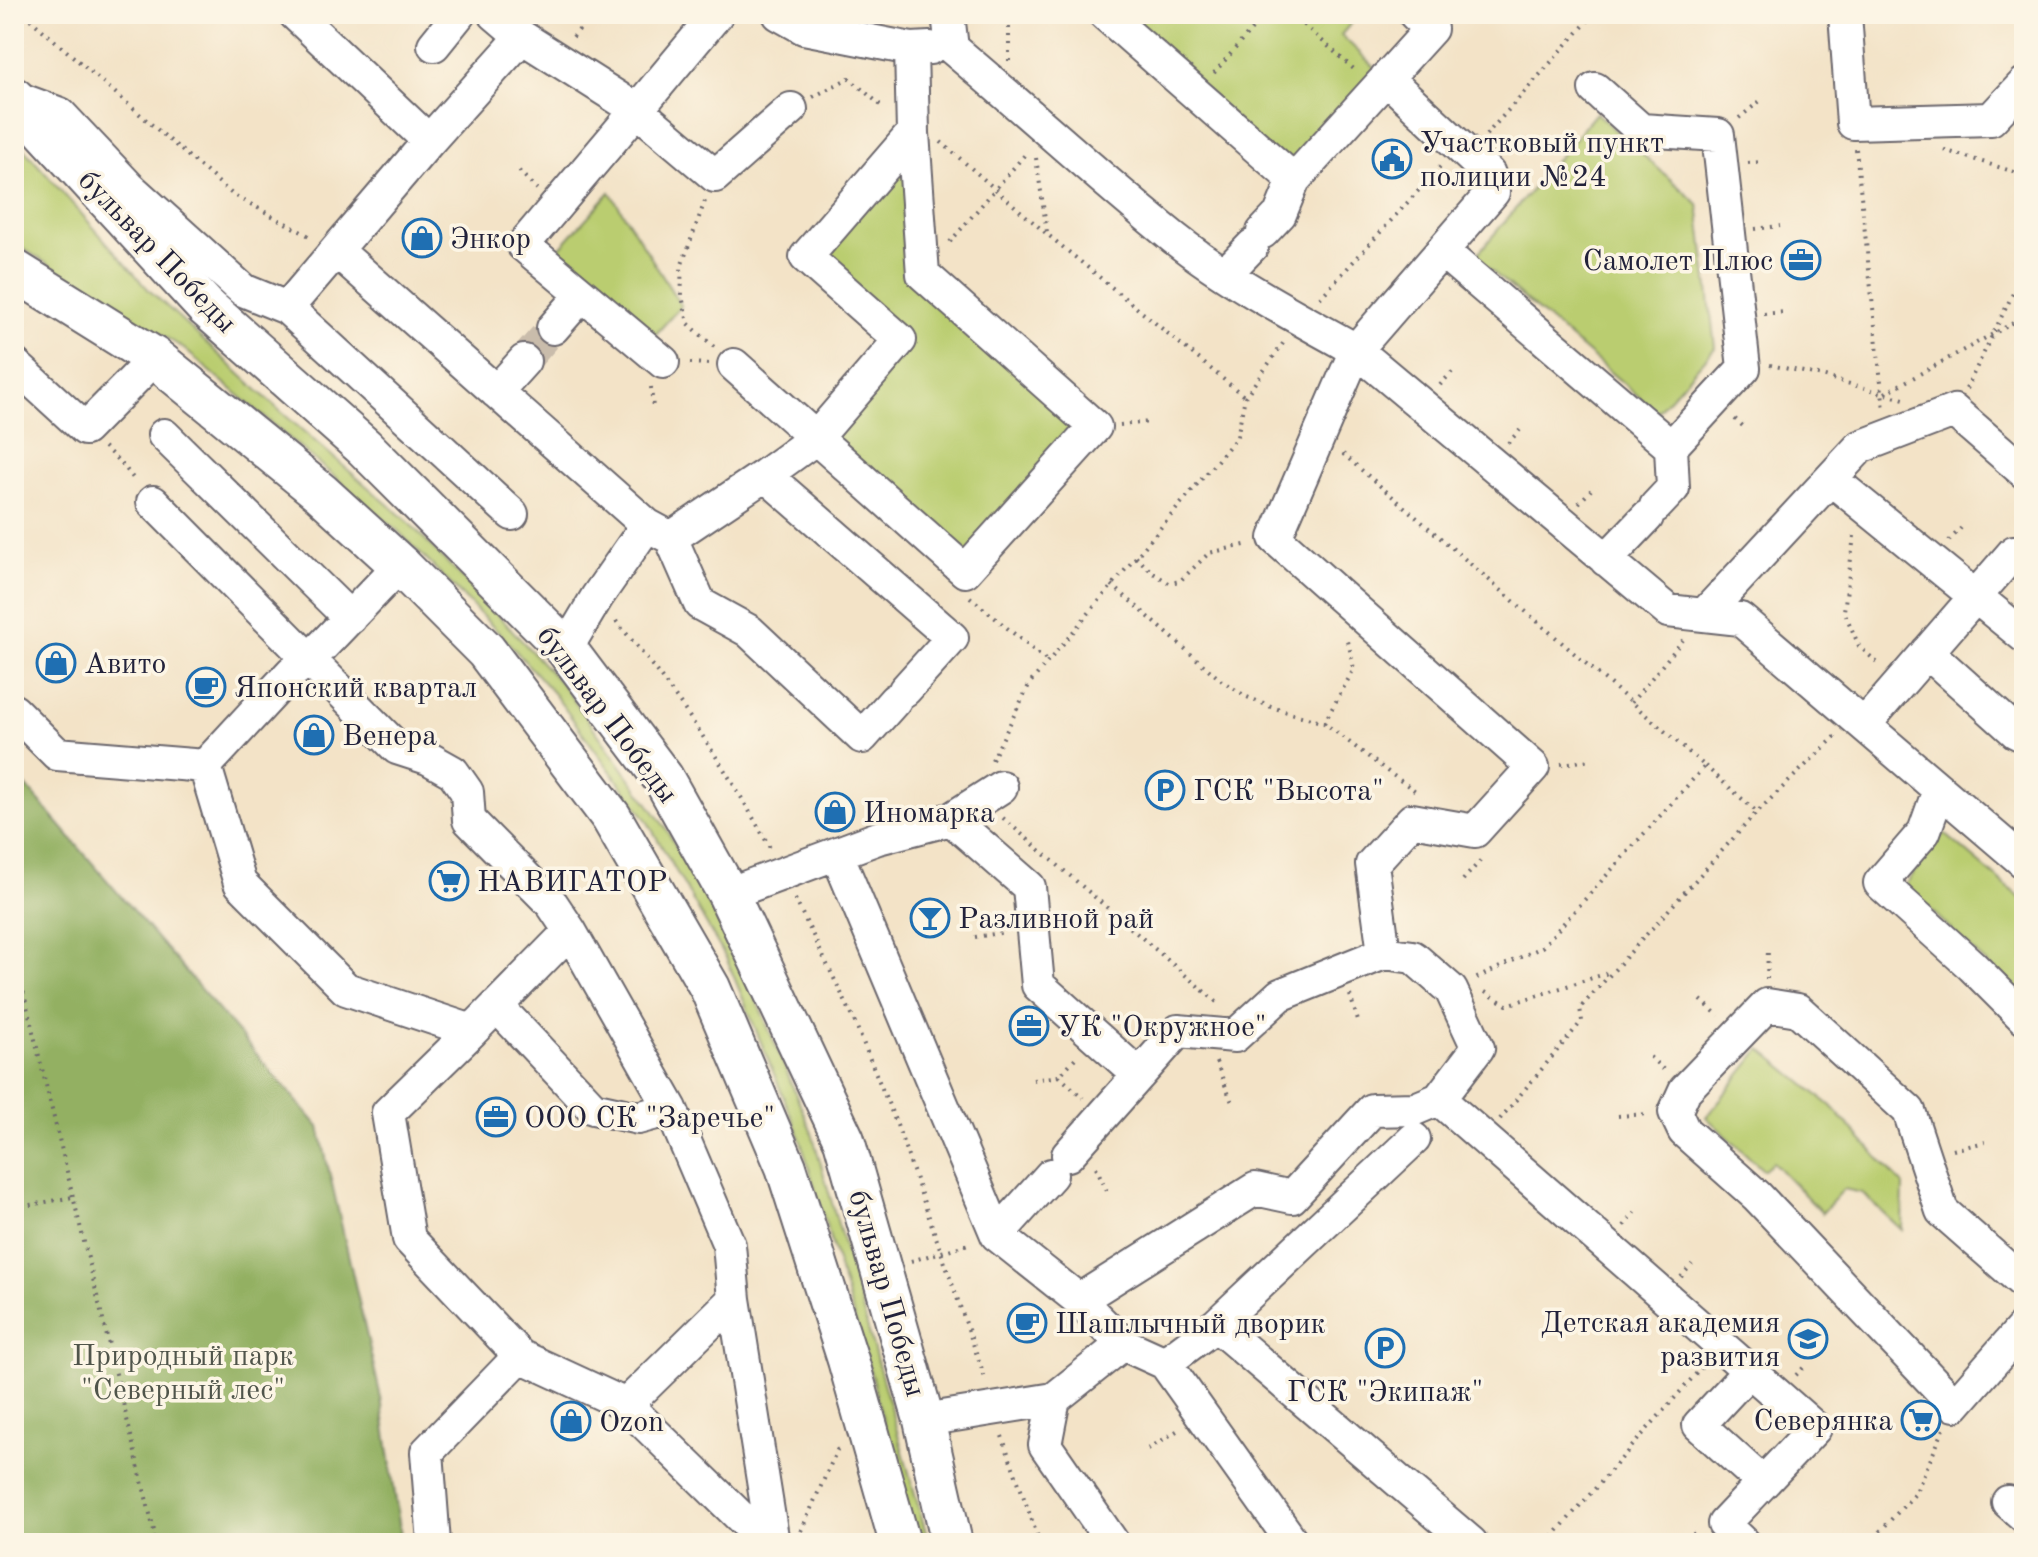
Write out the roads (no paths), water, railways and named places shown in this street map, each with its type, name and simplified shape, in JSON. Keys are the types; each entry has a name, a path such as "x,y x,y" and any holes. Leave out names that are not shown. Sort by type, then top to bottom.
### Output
{"main road":[{"name":"бульвар Победы","path":"14,98 206,307 364,447 566,649 663,778 728,894 844,1140 924,1420 952,1543"},
{"name":"бульвар Победы","path":"14,270 155,358 321,493 400,565 486,651 602,805 710,988 786,1167 848,1360 900,1543"}],"lane":[{"path":"295,14 429,141"},
{"path":"434,45 459,14"},
{"path":"495,14 522,37 637,110 715,176 791,109"},
{"path":"663,362 523,245 717,14"},
{"path":"779,14 804,28 911,49 952,48 1176,239 1300,320 1356,350 1668,611 1740,619 2024,862"},
{"path":"948,14 952,48"},
{"path":"1105,14 1294,180"},
{"path":"1845,14 1853,123 1991,119 2024,84"},
{"path":"1226,273 1280,214 1294,180 1381,83 1430,19"},
{"path":"287,308 522,37"},
{"path":"734,365 965,571 1095,427 923,274 911,49"},
{"path":"1381,83 1489,174 1493,192 1356,350 1275,538 1533,767 1475,831 1412,820 1372,864 1384,953"},
{"path":"1595,89 1641,130 1718,135 1744,368 1671,447 1673,488 1606,560"},
{"path":"14,98 60,114 129,187 243,290 287,308 512,514"},
{"path":"566,649 597,597 659,531 765,475 816,438 900,340 806,257 913,125"},
{"path":"337,251 659,531 700,604 749,631 862,737 952,638 765,475"},
{"path":"1442,251 1671,447"},
{"path":"553,328 582,295"},
{"path":"14,364 85,429 155,358"},
{"path":"496,392 524,361"},
{"path":"1704,615 1860,447 1954,411 2024,472"},
{"path":"164,435 350,618"},
{"path":"1831,479 2024,636"},
{"path":"153,502 397,748 428,758 453,772 467,792 469,820 552,904 570,931 671,1109 729,1245 734,1299 773,1543"},
{"path":"1860,722 1900,684 2021,545"},
{"path":"205,766 292,672 309,660 400,565"},
{"path":"1927,652 2024,736"},
{"path":"14,711 57,754 205,766"},
{"path":"205,766 240,883 346,989 472,1031"},
{"path":"1939,790 1924,832 1880,883 2024,1018"},
{"path":"728,894 878,838 951,819 991,793"},
{"path":"951,819 1029,887 1038,985 1139,1075"},
{"path":"837,854 997,1235 1079,1300 1123,1344 1165,1363 1293,1543"},
{"path":"570,931 388,1113 409,1239 520,1356 626,1405 767,1543"},
{"path":"997,1235 1178,1031 1235,1036 1280,995 1384,953 1413,957 1460,986 1478,1048 1439,1099 1415,1109 1372,1110 1292,1197 1255,1189 1079,1300"},
{"path":"2024,1283 1942,1211 1909,1111 1798,1010 1767,1005 1685,1090 1675,1112 1684,1131 1757,1196 1955,1405 2024,1326"},
{"path":"497,1006 593,1108 638,1118 671,1109"},
{"path":"1439,1099 1815,1428 1724,1524 1744,1543"},
{"path":"1165,1363 1216,1325 1414,1139"},
{"path":"626,1405 734,1299"},
{"path":"1216,1325 1471,1543"},
{"path":"924,1420 1054,1399 1123,1344"},
{"path":"434,1543 427,1452 520,1356"},
{"path":"1749,1371 1699,1425 1762,1482"},
{"path":"1054,1399 1045,1445 1113,1543"}],"tunnel":[{"path":"524,361 553,328"}],"place":[{"name":"Участковый пункт полиции №24","path":"1392,159"},
{"name":"Энкор","path":"422,238"},
{"name":"Самолет Плюс","path":"1801,260"},
{"name":"Авито","path":"56,663"},
{"name":"Японский квартал","path":"206,687"},
{"name":"Венера","path":"314,735"},
{"name":"ГСК \"Высота\"","path":"1165,790"},
{"name":"Иномарка","path":"835,812"},
{"name":"НАВИГАТОР","path":"449,881"},
{"name":"Разливной рай","path":"930,918"},
{"name":"УК \"Окружное\"","path":"1029,1026"},
{"name":"ООО СК \"Заречье\"","path":"496,1117"},
{"name":"Шашлычный дворик","path":"1027,1323"},
{"name":"Детская академия развития","path":"1808,1339"},
{"name":"ГСК \"Экипаж\"","path":"1385,1348"},
{"name":"Северянка","path":"1921,1420"},
{"name":"Ozon","path":"571,1421"}],"park label":[{"name":"Природный парк \"Северный лес\"","path":"183,1372"}]}
